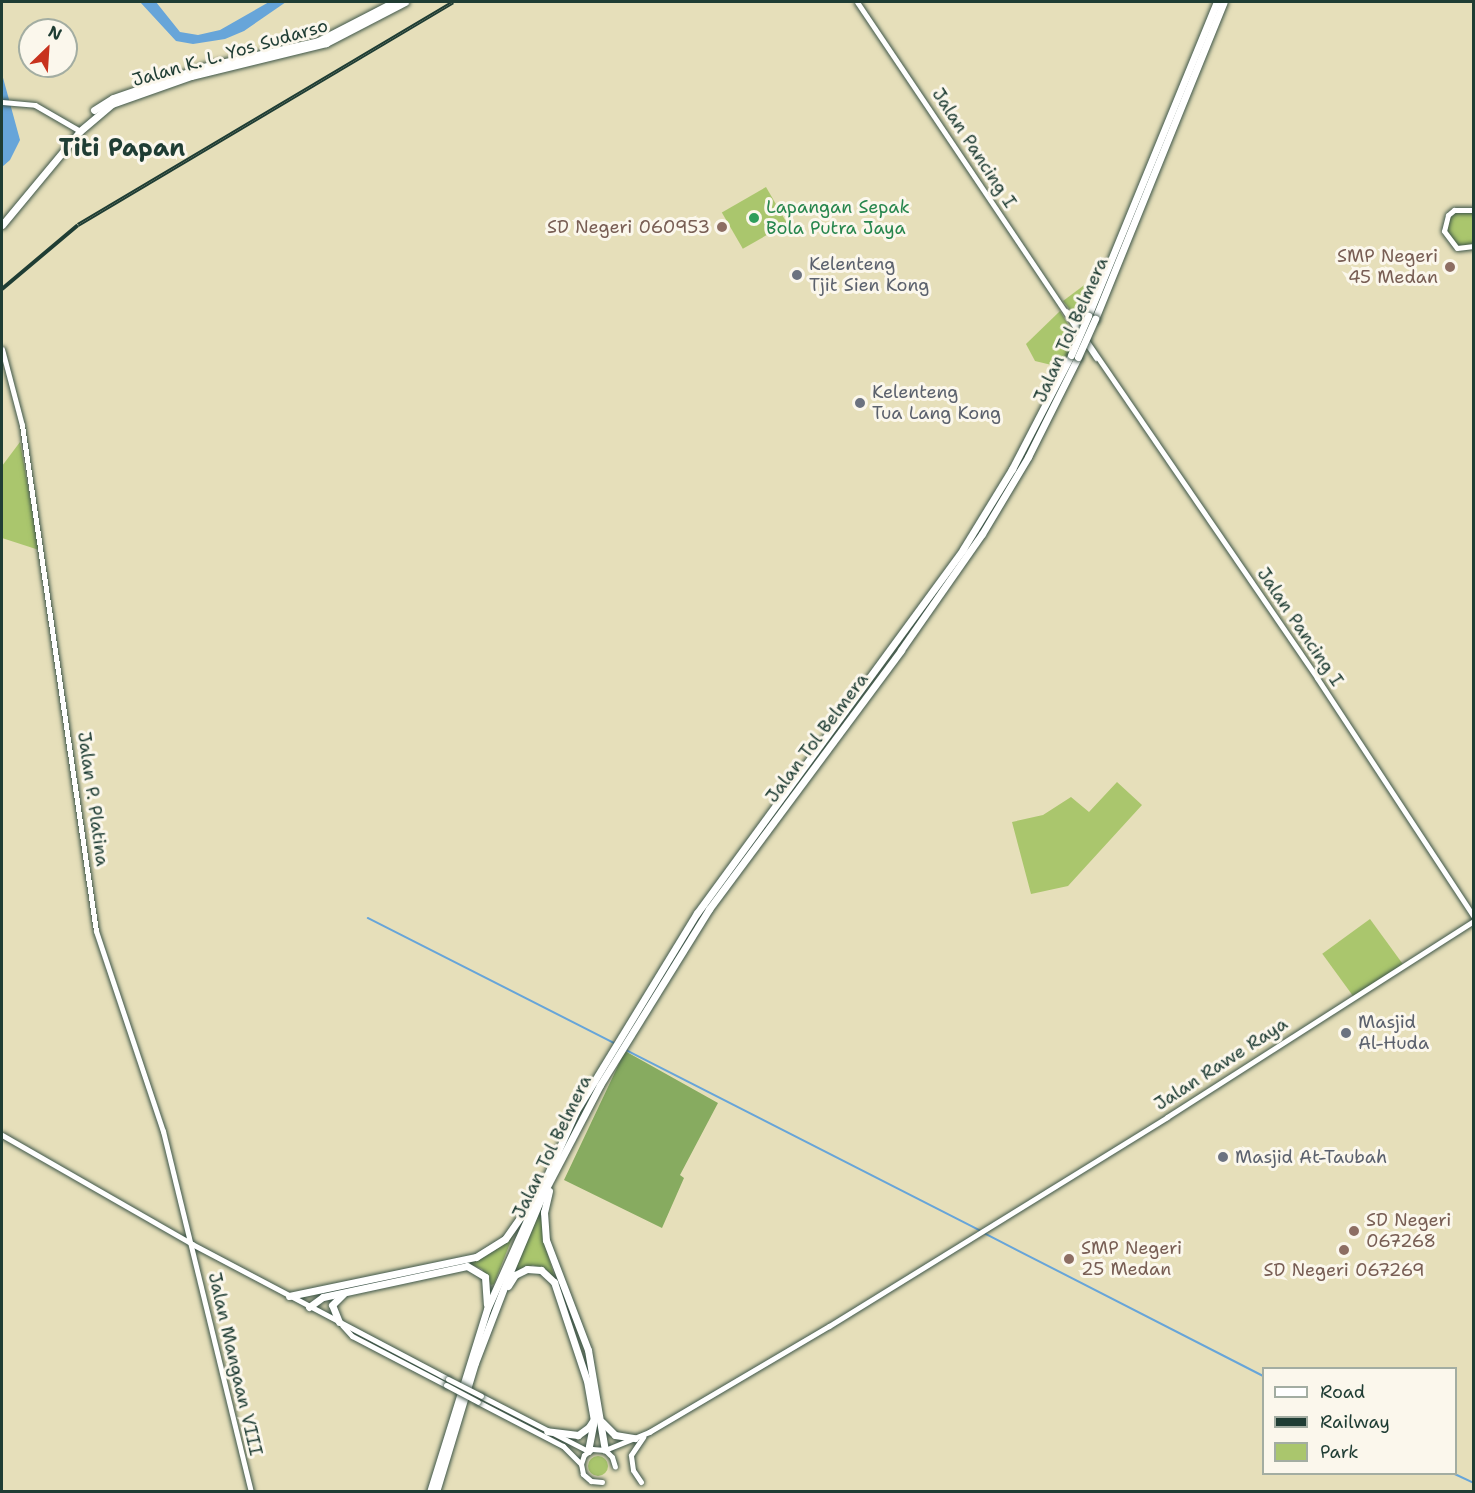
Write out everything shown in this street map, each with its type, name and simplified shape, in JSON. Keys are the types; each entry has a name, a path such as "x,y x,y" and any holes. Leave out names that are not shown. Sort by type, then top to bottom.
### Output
{"highway":[{"name":"Jalan K. L. Yos Sudarso","path":"2,219 78,130 112,104 203,67 318,40 394,2"},
{"name":"Jalan K. L. Yos Sudarso","path":"157,84 326,43 405,2"},
{"name":"Jalan Tol Belmera","path":"430,1491 491,1310 538,1189 612,1056 697,914 953,565 1012,469 1075,356 1217,2"},
{"name":"Jalan Tol Belmera","path":"1091,317 1224,2"},
{"name":"Jalan K. L. Yos Sudarso","path":"2,225 78,130"},
{"name":"Jalan Tol Belmera","path":"436,1491 491,1310 612,1056"},
{"path":"558,1166 544,1212 546,1240 588,1350 597,1419 588,1451"},
{"path":"289,1296 486,1253 510,1234 538,1189"},
{"path":"309,1307 323,1297 467,1266 485,1277 491,1310"},
{"path":"491,1310 516,1275 534,1269 547,1274 554,1282 570,1325 605,1450"},
{"path":"339,1322 332,1305 345,1293"},
{"path":"547,1431 578,1435 597,1419"},
{"path":"597,1419 615,1435 635,1438"}],"street":[{"name":"Jalan Pancing I","path":"857,2 1096,358 1317,678 1473,919"},
{"path":"2,102 19,102 41,108 78,130"},
{"path":"1473,210 1454,210 1448,215 1444,231 1451,244 1473,248"},
{"name":"Jalan P. Platina","path":"2,350 22,424 96,931 163,1131 190,1244"},
{"name":"Jalan Rawe Raya","path":"649,1432 981,1233 1473,919"},
{"path":"2,1135 190,1244 339,1322 563,1446 581,1464 586,1478 602,1482"},
{"name":"Jalan Mangaan VIII","path":"190,1244 251,1491"},
{"path":"479,1399 588,1451 605,1450 649,1432"},
{"path":"641,1482 633,1470 631,1455 649,1432"},
{"path":"605,1450 612,1457 615,1467"},
{"path":"581,1464 588,1451"}],"green space":[{"name":"Lapangan Sepak Bola Putra Jaya","path":"766,187 787,223 743,249 722,212"},
{"path":"1454,210 1473,210 1474,246 1465,249 1451,244 1444,223"},
{"path":"1087,283 1096,288 1081,323 1063,301"},
{"path":"1060,311 1075,336 1064,368 1035,361 1026,344"},
{"path":"20,442 39,550 2,538 2,466"},
{"path":"1117,782 1142,805 1068,886 1031,894 1012,822 1043,815 1071,797 1089,812"},
{"path":"1370,919 1404,965 1356,1000 1322,954"},
{"path":"625,1051 718,1103 680,1175 684,1178 662,1228 564,1180"},
{"path":"542,1206 545,1245 556,1282 549,1272 533,1265 512,1274"},
{"path":"514,1233 494,1284 491,1285 482,1269 465,1262 494,1251"},
{"path":"594,1456 602,1456 608,1462 608,1470 602,1476 594,1476 588,1470 588,1462"}],"water":[{"path":"140,2 156,2 180,32 198,35 220,30 269,2 286,2 244,31 225,39 193,44 176,41"},
{"path":"2,74 20,140 10,160 2,167"}],"waterway":[{"path":"368,918 614,1043"},
{"path":"626,1050 980,1230"},
{"path":"984,1233 1262,1375"},
{"path":"1457,1475 1474,1483"}],"railway":[{"path":"2,289 78,225 453,2"}],"place":[{"name":"Lapangan Sepak Bola Putra Jaya","path":"754,218"},
{"name":"SD Negeri 060953","path":"722,227"},
{"name":"SMP Negeri 45 Medan","path":"1450,267"},
{"name":"Kelenteng Tjit Sien Kong","path":"797,275"},
{"name":"Kelenteng Tua Lang Kong","path":"860,403"},
{"name":"Masjid Al-Huda","path":"1346,1033"},
{"name":"Masjid At-Taubah","path":"1223,1157"},
{"name":"SD Negeri 067268","path":"1354,1231"},
{"name":"SD Negeri 067269","path":"1344,1250"},
{"name":"SMP Negeri 25 Medan","path":"1069,1259"}],"district":[{"name":"Titi Papan","path":"122,149"}]}
